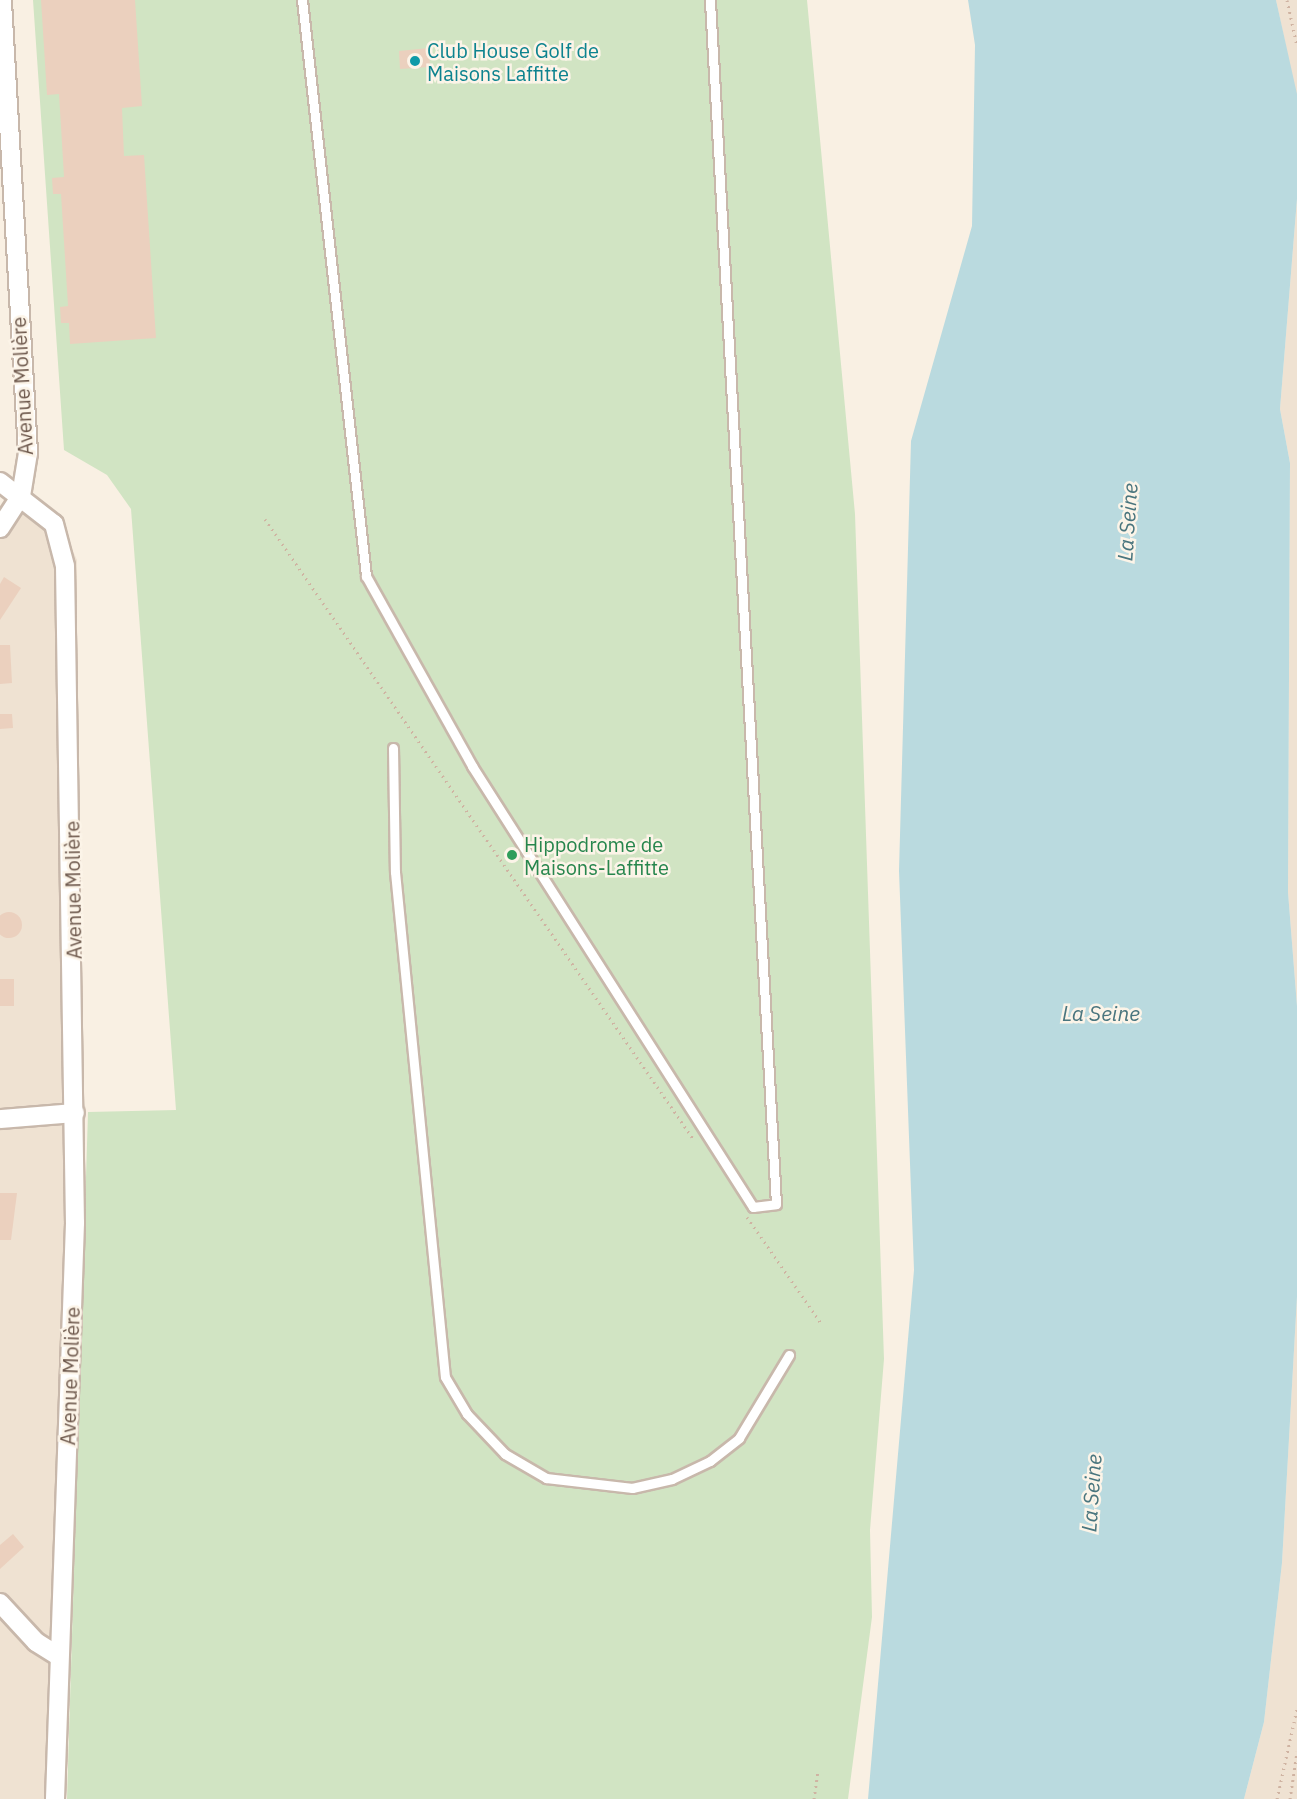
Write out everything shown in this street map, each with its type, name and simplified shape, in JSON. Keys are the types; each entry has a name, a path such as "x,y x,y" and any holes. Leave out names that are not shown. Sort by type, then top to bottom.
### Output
{"street":[{"name":"Avenue Molière","path":"2,0 28,448 21,496 54,524 64,566 75,1113 57,1654 55,1799"},
{"path":"0,482 21,496 0,528"},
{"path":"0,1119 75,1113"},
{"path":"0,1603 36,1642 57,1654"}],"lane":[{"path":"302,0 366,576 472,766 753,1207 776,1204 710,0"},
{"path":"393,748 395,872 445,1377 467,1414 505,1454 546,1478 632,1488 672,1479 710,1461 739,1438 789,1355"}],"path":[{"path":"1287,0 1297,46"},
{"path":"265,519 699,1147"},
{"path":"740,1206 821,1323"},
{"path":"1277,1799 1297,1709"},
{"path":"1290,1799 1297,1752"},
{"path":"814,1799 818,1771"}],"shaded area":[{"path":"1276,0 1297,0 1297,101 1296,94"},
{"path":"1297,199 1297,1006 1288,892 1290,463 1280,409"},
{"path":"16,482 56,514 77,560 71,1186 47,1799 0,1799 0,506"},
{"path":"1297,1297 1297,1799 1244,1799 1264,1722 1282,1563"}],"green space":[{"name":"Hippodrome de Maisons-Laffitte","path":"33,0 807,0 855,514 884,1359 870,1530 872,1617 848,1799 67,1799 88,1112 176,1110 131,509 107,475 64,450"}],"water":[{"name":"La Seine","path":"968,0 1276,0 1297,94 1297,199 1280,409 1290,463 1288,892 1297,1006 1297,1297 1282,1563 1264,1722 1244,1799 868,1799 914,1270 899,871 911,441 972,226 975,45"}],"building":[{"path":"41,0 135,0 142,106 122,108 124,156 144,155 156,338 70,344 69,323 61,323 60,307 68,306 61,194 53,194 52,178 64,177 59,94 47,95"},
{"name":"Club House Golf de Maisons Laffitte","path":"429,48 430,67 400,69 399,51"},
{"path":"4,577 21,588 0,620 0,584"},
{"path":"0,645 10,645 12,683 0,684"},
{"path":"0,714 12,714 13,728 0,729"},
{"path":"9,912 18,916 22,925 18,934 9,938 0,934 -4,925 0,916"},
{"path":"0,979 14,979 14,1006 0,1006"},
{"path":"0,1193 17,1193 11,1240 0,1240"},
{"path":"13,1534 24,1547 0,1569 0,1545"}],"place":[{"name":"Club House Golf de Maisons Laffitte","path":"415,61"},
{"name":"Hippodrome de Maisons-Laffitte","path":"512,855"}]}
